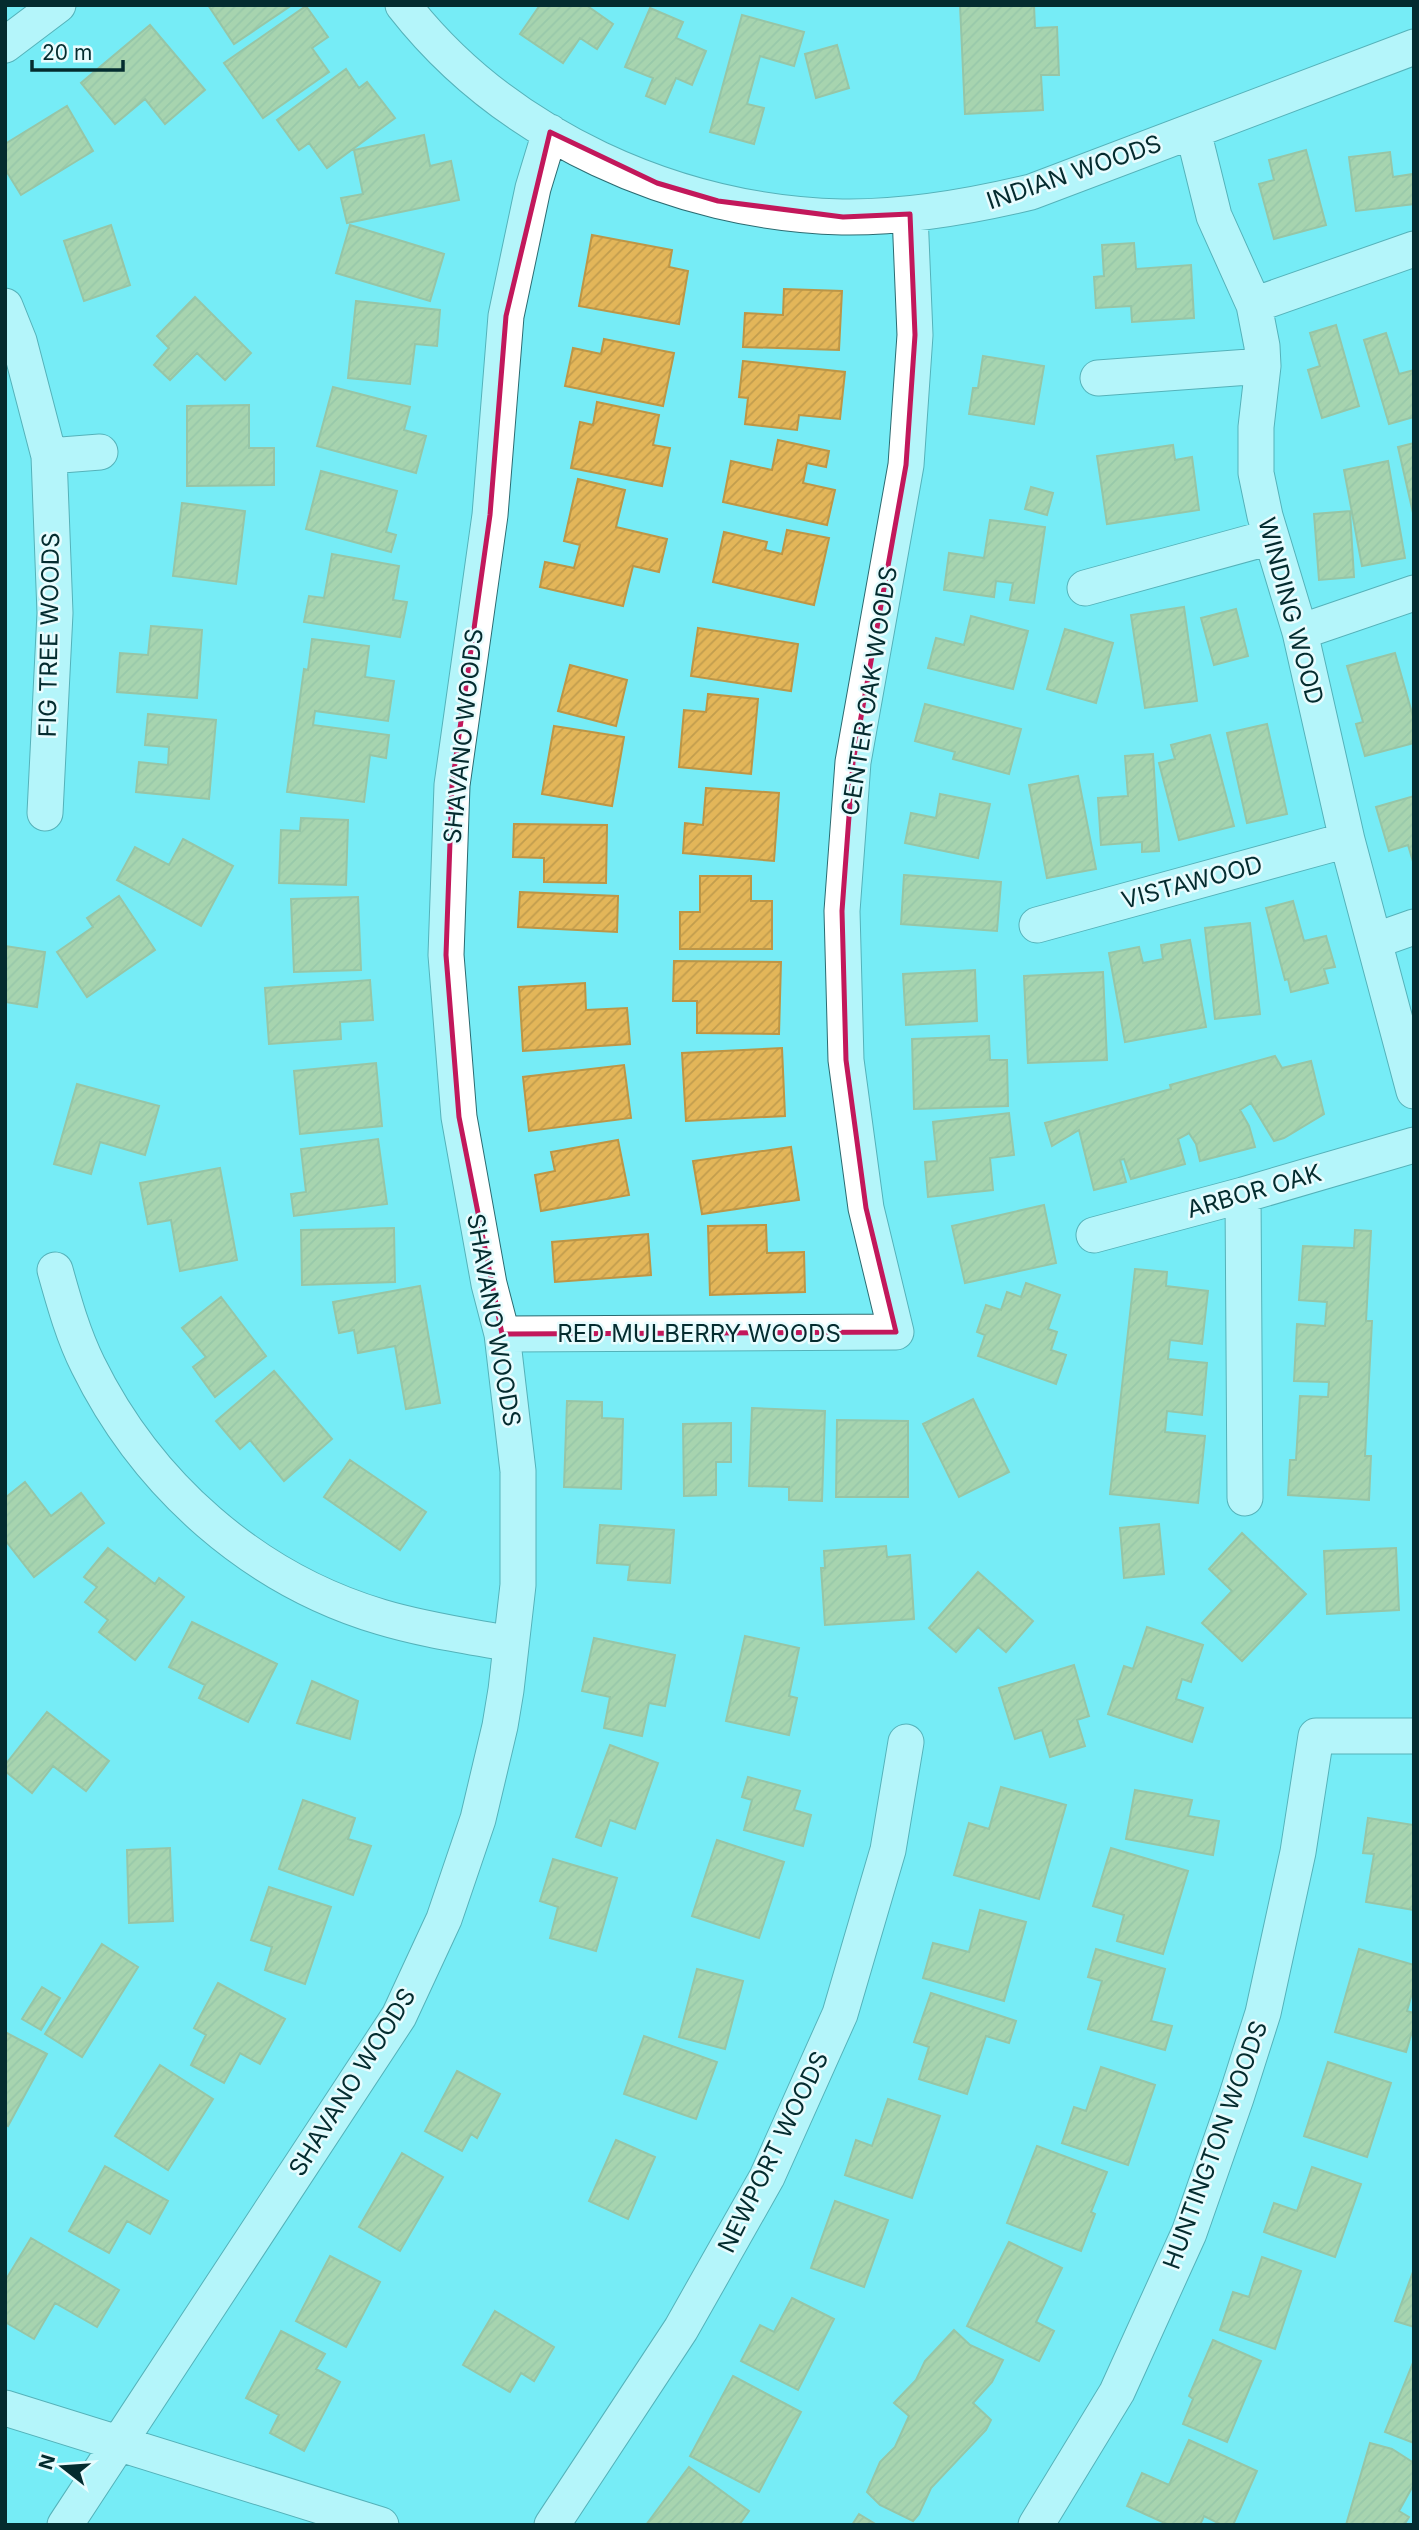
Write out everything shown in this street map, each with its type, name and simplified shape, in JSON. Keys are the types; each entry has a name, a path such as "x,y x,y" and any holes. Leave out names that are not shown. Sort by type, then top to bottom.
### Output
{"street":[{"path":"5,45 58,5"},
{"name":"INDIAN WOODS","path":"403,5 452,58 500,99 599,160 646,179 718,201 780,212 843,217 910,214 969,206 1031,192 1414,47"},
{"name":"WINDING WOOD","path":"1193,131 1214,216 1254,306 1263,366 1256,427 1256,473 1271,537 1300,632 1347,840 1414,1091"},
{"name":"SHAVANO WOODS","path":"65,2525 399,2016 444,1919 478,1819 500,1726 518,1585 518,1471 502,1334 489,1284 459,1117 446,955 452,798 490,515 506,316 533,188 550,132"},
{"name":"CENTER OAK WOODS","path":"896,1332 866,1208 846,1060 842,911 853,762 906,465 915,335 910,214"},
{"path":"1254,306 1414,249"},
{"name":"FIG TREE WOODS","path":"5,306 19,341 48,456 55,613 45,813"},
{"path":"1098,378 1263,366"},
{"path":"48,456 100,452"},
{"path":"1085,588 1271,537"},
{"path":"1300,632 1414,593"},
{"name":"VISTAWOOD","path":"1037,925 1347,840"},
{"path":"1374,941 1414,927"},
{"name":"ARBOR OAK","path":"1094,1235 1414,1145"},
{"path":"1243,1195 1245,1498"},
{"path":"55,1270 69,1318 88,1364 112,1408 140,1450 172,1487 208,1522 247,1552 290,1579 335,1600 382,1617 511,1644"},
{"name":"RED MULBERRY WOODS","path":"502,1334 896,1332"},
{"name":"HUNTINGTON WOODS","path":"1036,2525 1117,2392 1193,2221 1263,2013 1298,1852 1316,1736 1414,1736"},
{"name":"NEWPORT WOODS","path":"552,2525 681,2329 767,2177 840,2014 888,1850 906,1742"},
{"path":"5,2408 381,2525"}],"highlighted area":[{"path":"550,132 657,183 718,201 843,217 910,214 915,335 906,465 853,762 842,911 846,1060 866,1208 896,1332 502,1334 459,1117 446,955 452,785 490,515 506,316"}],"building":[{"path":"208,5 292,5 234,44"},
{"path":"540,5 586,5 613,24 597,49 580,38 563,63 520,34"},
{"path":"960,5 1034,5 1035,28 1057,27 1059,75 1041,75 1043,110 965,114"},
{"path":"306,6 328,37 312,48 329,72 263,118 224,63"},
{"path":"650,8 683,22 676,38 706,51 692,85 676,78 665,104 646,96 653,78 625,67"},
{"path":"742,15 804,32 794,66 760,56 747,104 764,108 754,144 710,132"},
{"path":"150,25 205,90 165,124 145,99 115,124 81,83"},
{"path":"837,45 849,88 816,98 805,54"},
{"path":"346,69 359,88 367,82 395,118 327,168 309,143 299,150 277,120"},
{"path":"67,106 93,151 21,195 5,169 5,144"},
{"path":"424,135 430,166 451,161 459,200 347,223 341,198 363,194 354,150"},
{"path":"1306,150 1326,225 1274,239 1259,184 1274,180 1269,160"},
{"path":"1390,152 1393,177 1413,174 1414,204 1356,211 1349,157"},
{"path":"111,225 130,285 84,301 64,241"},
{"path":"350,225 444,254 430,301 336,273"},
{"path":"592,235 672,250 669,267 688,271 679,324 579,306"},
{"path":"1134,243 1136,269 1191,265 1194,318 1132,322 1131,306 1096,308 1094,277 1104,276 1102,245"},
{"path":"784,289 842,291 839,350 743,347 745,313 783,315"},
{"path":"195,297 251,353 225,380 197,353 170,380 154,365 169,348 157,336"},
{"path":"356,301 440,310 437,346 415,344 410,384 348,378"},
{"path":"1336,325 1359,406 1322,418 1308,370 1320,366 1310,333"},
{"path":"1386,333 1399,374 1414,370 1414,417 1389,424 1364,340"},
{"path":"604,339 674,353 663,406 565,386 573,348 601,354"},
{"path":"983,356 1044,366 1034,424 969,414 973,388 978,388"},
{"path":"743,361 845,372 840,419 799,415 797,430 745,424 748,398 739,397"},
{"path":"333,387 410,407 404,430 426,436 416,473 317,446"},
{"path":"597,402 659,415 653,445 670,448 662,486 571,468 580,422 593,425"},
{"path":"249,405 249,448 274,448 274,485 187,486 187,406"},
{"path":"778,440 829,451 826,467 807,463 803,483 835,490 827,525 723,502 731,461 772,470"},
{"path":"1414,443 1414,513 1413,513 1398,447"},
{"path":"1173,445 1175,460 1192,457 1199,510 1107,524 1097,456"},
{"path":"1388,461 1405,558 1362,566 1344,470"},
{"path":"321,471 397,491 386,532 396,535 391,552 306,529"},
{"path":"578,479 625,490 616,527 667,539 659,572 633,566 623,606 540,587 545,562 574,568 580,545 564,541"},
{"path":"1031,487 1053,493 1047,515 1025,509"},
{"path":"182,503 245,511 236,584 173,576"},
{"path":"1350,511 1354,577 1319,580 1314,514"},
{"path":"990,520 1045,527 1034,603 1010,600 1013,583 996,581 994,597 944,590 949,553 984,558"},
{"path":"787,530 829,538 814,605 713,582 724,532 767,542 765,550 782,554"},
{"path":"332,554 399,566 393,600 407,602 400,637 304,622 309,596 324,598"},
{"path":"1184,607 1197,701 1145,708 1131,615"},
{"path":"1236,609 1248,656 1214,665 1201,618"},
{"path":"971,616 1028,631 1013,689 928,668 936,638 964,645"},
{"path":"151,626 202,630 197,698 117,692 120,653 148,655"},
{"path":"698,628 798,644 791,691 691,676"},
{"path":"1065,629 1113,643 1096,703 1047,689"},
{"path":"312,639 369,646 365,677 394,681 388,721 315,711 313,725 389,735 386,758 370,755 364,802 287,792 304,669 308,670"},
{"path":"1395,653 1414,720 1414,743 1365,756 1356,724 1363,722 1347,666"},
{"path":"570,665 627,680 616,726 558,711"},
{"path":"708,694 758,699 751,774 679,767 684,710 706,712"},
{"path":"925,704 1021,729 1009,774 953,759 955,752 915,741"},
{"path":"148,714 216,720 209,799 136,792 139,762 168,765 169,747 145,745"},
{"path":"1267,724 1287,814 1247,823 1227,733"},
{"path":"554,726 624,737 612,806 542,794"},
{"path":"1210,735 1234,826 1179,840 1159,763 1175,759 1171,745"},
{"path":"1153,754 1159,851 1142,852 1142,842 1101,845 1098,798 1128,796 1125,756"},
{"path":"1078,776 1096,869 1047,878 1029,785"},
{"path":"706,788 779,793 774,861 683,853 685,823 703,825"},
{"path":"940,794 990,804 978,858 905,843 911,813 936,818"},
{"path":"1414,796 1414,865 1408,845 1389,851 1376,807"},
{"path":"301,818 348,820 346,885 279,883 281,830 300,831"},
{"path":"514,824 607,825 606,883 544,882 544,858 513,857"},
{"path":"183,839 233,866 201,926 117,880 135,847 169,865"},
{"path":"904,875 1001,882 997,931 901,924"},
{"path":"700,876 751,876 751,901 772,901 772,949 680,949 680,912 700,912"},
{"path":"520,892 618,896 617,932 518,927"},
{"path":"119,896 155,950 87,997 57,952 93,927 87,918"},
{"path":"358,897 361,970 294,972 291,899"},
{"path":"1293,901 1304,941 1326,936 1335,967 1324,969 1328,983 1291,992 1288,979 1285,980 1266,908"},
{"path":"1250,923 1260,1014 1215,1019 1205,928"},
{"path":"1190,940 1206,1027 1125,1042 1109,953 1139,947 1143,963 1163,959 1161,945"},
{"path":"5,946 45,952 37,1007 5,1002"},
{"path":"674,961 781,962 779,1034 697,1033 697,1001 673,1001"},
{"path":"975,970 977,1021 906,1025 903,974"},
{"path":"1103,972 1107,1060 1028,1063 1024,976"},
{"path":"370,980 373,1020 340,1022 341,1039 269,1044 265,988"},
{"path":"585,983 586,1010 627,1008 630,1044 523,1051 519,987"},
{"path":"989,1036 990,1060 1007,1060 1008,1106 914,1109 912,1039"},
{"path":"782,1048 785,1116 686,1121 682,1053"},
{"path":"1275,1056 1282,1068 1311,1061 1324,1114 1284,1138 1274,1141 1251,1103 1240,1110 1249,1126 1255,1147 1200,1161 1196,1144 1189,1133 1178,1139 1185,1164 1131,1179 1124,1159 1120,1160 1126,1182 1094,1190 1079,1130 1052,1146 1045,1123 1171,1089 1170,1085"},
{"path":"376,1063 382,1126 300,1134 294,1071"},
{"path":"624,1065 631,1118 529,1131 523,1077"},
{"path":"77,1084 159,1106 145,1155 100,1142 91,1174 54,1164"},
{"path":"1009,1113 1014,1155 990,1158 993,1190 928,1197 925,1162 937,1161 933,1122"},
{"path":"378,1139 387,1204 294,1216 291,1194 306,1192 301,1149"},
{"path":"618,1140 629,1195 541,1211 535,1175 555,1171 551,1152"},
{"path":"791,1147 799,1200 702,1214 693,1161"},
{"path":"220,1168 237,1260 180,1271 171,1220 148,1224 140,1183"},
{"path":"1044,1205 1056,1263 965,1283 952,1226"},
{"path":"766,1225 767,1253 804,1252 805,1292 710,1295 708,1226"},
{"path":"394,1228 395,1282 302,1285 301,1230"},
{"path":"1355,1230 1371,1231 1366,1321 1372,1321 1365,1456 1371,1456 1369,1500 1288,1495 1290,1460 1296,1460 1300,1396 1328,1397 1329,1382 1294,1381 1297,1324 1325,1326 1327,1302 1299,1300 1303,1246 1354,1248"},
{"path":"648,1234 651,1275 555,1282 552,1242"},
{"path":"1135,1269 1167,1272 1166,1286 1208,1291 1202,1344 1170,1340 1168,1359 1207,1363 1202,1415 1167,1411 1165,1432 1205,1436 1198,1503 1110,1494"},
{"path":"1026,1283 1060,1295 1048,1329 1057,1332 1051,1350 1066,1355 1056,1384 978,1356 985,1335 977,1332 986,1305 1001,1310 1007,1292 1021,1297"},
{"path":"420,1286 440,1403 406,1409 395,1346 358,1353 354,1330 339,1333 333,1302"},
{"path":"221,1297 266,1356 215,1397 193,1367 206,1357 182,1328"},
{"path":"274,1371 332,1439 284,1481 250,1440 240,1449 216,1421"},
{"path":"973,1399 1009,1472 959,1497 923,1424"},
{"path":"567,1401 602,1402 602,1418 623,1419 621,1489 564,1487"},
{"path":"752,1408 825,1411 822,1501 789,1500 789,1487 749,1486"},
{"path":"837,1420 908,1421 908,1497 836,1497"},
{"path":"731,1423 731,1462 716,1462 716,1495 684,1496 683,1424"},
{"path":"350,1460 426,1512 400,1550 324,1497"},
{"path":"25,1482 51,1516 81,1493 104,1523 34,1577 5,1540 5,1498"},
{"path":"1159,1524 1164,1574 1124,1578 1120,1528"},
{"path":"600,1525 674,1530 670,1583 628,1580 630,1565 597,1563"},
{"path":"1242,1533 1306,1594 1242,1661 1202,1623 1232,1591 1209,1569"},
{"path":"886,1546 887,1557 910,1555 914,1619 825,1625 821,1568 825,1568 824,1551"},
{"path":"108,1548 155,1584 159,1578 184,1597 135,1660 99,1632 108,1620 85,1602 97,1587 84,1577"},
{"path":"1396,1548 1399,1610 1327,1614 1324,1551"},
{"path":"978,1572 1033,1621 1006,1652 978,1627 956,1652 929,1628"},
{"path":"192,1622 277,1664 248,1722 199,1698 205,1685 169,1667"},
{"path":"1147,1627 1203,1645 1191,1682 1182,1679 1176,1699 1203,1708 1192,1742 1108,1714 1124,1666 1133,1669"},
{"path":"745,1636 799,1648 789,1696 797,1698 789,1735 726,1721"},
{"path":"594,1638 675,1655 665,1706 649,1703 642,1736 604,1728 610,1697 582,1691"},
{"path":"1074,1665 1089,1716 1077,1720 1085,1746 1050,1757 1042,1730 1015,1739 999,1688"},
{"path":"312,1681 358,1701 350,1739 297,1723"},
{"path":"47,1712 109,1761 86,1791 53,1766 32,1793 5,1771 5,1765"},
{"path":"610,1745 658,1763 635,1829 610,1820 601,1846 576,1837"},
{"path":"748,1777 800,1791 794,1810 811,1815 803,1846 744,1830 752,1800 742,1797"},
{"path":"1001,1787 1066,1805 1039,1899 954,1875 969,1823 989,1829"},
{"path":"1135,1790 1192,1800 1188,1816 1219,1821 1213,1855 1126,1839"},
{"path":"303,1800 355,1818 348,1839 371,1846 353,1895 279,1869"},
{"path":"1368,1818 1414,1825 1414,1910 1366,1902 1374,1854 1363,1853"},
{"path":"717,1840 784,1862 759,1938 692,1916"},
{"path":"170,1848 173,1921 129,1923 127,1850"},
{"path":"1111,1848 1188,1871 1163,1954 1117,1941 1124,1915 1093,1906"},
{"path":"553,1859 617,1878 596,1951 550,1938 558,1907 540,1901"},
{"path":"269,1887 331,1907 305,1984 265,1970 272,1947 251,1940"},
{"path":"980,1910 1026,1922 1004,2001 923,1978 933,1943 969,1952"},
{"path":"102,1944 138,1967 82,2057 45,2034"},
{"path":"1096,1949 1165,1969 1151,2021 1172,2026 1165,2050 1088,2029 1102,1981 1088,1977"},
{"path":"1359,1949 1414,1965 1414,1986 1407,2011 1414,2013 1414,2025 1406,2052 1335,2032"},
{"path":"697,1969 743,1981 725,2049 679,2037"},
{"path":"218,1983 285,2019 260,2064 240,2053 224,2083 191,2065 206,2035 194,2028"},
{"path":"42,1987 60,1998 41,2030 22,2019"},
{"path":"931,1993 1016,2021 1009,2043 986,2036 967,2094 919,2079 929,2047 914,2042"},
{"path":"5,2032 47,2054 8,2126 5,2124"},
{"path":"644,2036 717,2062 696,2119 624,2094"},
{"path":"1328,2062 1391,2083 1367,2157 1304,2136"},
{"path":"160,2065 213,2099 168,2170 115,2136"},
{"path":"1101,2067 1155,2085 1128,2165 1062,2143 1074,2107 1086,2111"},
{"path":"457,2071 500,2094 477,2138 471,2134 462,2151 425,2131"},
{"path":"888,2099 940,2116 912,2198 845,2175 856,2140 872,2146"},
{"path":"616,2140 655,2157 628,2219 589,2201"},
{"path":"1037,2146 1107,2172 1091,2212 1095,2214 1081,2251 1007,2223"},
{"path":"402,2153 443,2177 400,2251 359,2227"},
{"path":"105,2166 168,2201 150,2234 127,2221 109,2253 69,2231"},
{"path":"1312,2167 1361,2184 1335,2257 1264,2232 1274,2203 1297,2211"},
{"path":"835,2201 888,2220 864,2287 811,2268"},
{"path":"31,2238 119,2290 97,2327 55,2303 34,2339 5,2322 5,2281"},
{"path":"1009,2242 1062,2268 1036,2322 1054,2331 1039,2361 967,2326"},
{"path":"330,2256 380,2282 346,2347 296,2321"},
{"path":"1262,2257 1301,2271 1275,2349 1220,2330 1233,2292 1249,2297"},
{"path":"1414,2269 1414,2327 1395,2321"},
{"path":"792,2298 834,2319 798,2390 741,2361 760,2325 774,2332"},
{"path":"495,2311 554,2347 534,2381 521,2373 510,2392 463,2365"},
{"path":"954,2330 970,2345 1003,2360 992,2382 973,2403 991,2420 986,2430 931,2488 913,2521 880,2505 867,2492 880,2462 895,2447 909,2416 894,2403 916,2380 925,2361"},
{"path":"281,2331 325,2354 316,2369 340,2382 304,2451 270,2433 279,2415 246,2398"},
{"path":"1213,2340 1261,2361 1227,2442 1183,2424 1193,2399 1189,2396"},
{"path":"1414,2360 1414,2443 1385,2432"},
{"path":"733,2376 801,2412 759,2492 690,2456"},
{"path":"1189,2440 1257,2471 1233,2525 1222,2525 1204,2516 1200,2525 1169,2525 1127,2506 1142,2473 1169,2485"},
{"path":"1370,2443 1392,2449 1414,2463 1414,2484 1399,2511 1409,2517 1404,2525 1346,2525"},
{"path":"689,2467 749,2511 739,2525 646,2525"},
{"path":"859,2514 877,2525 852,2525"}]}
